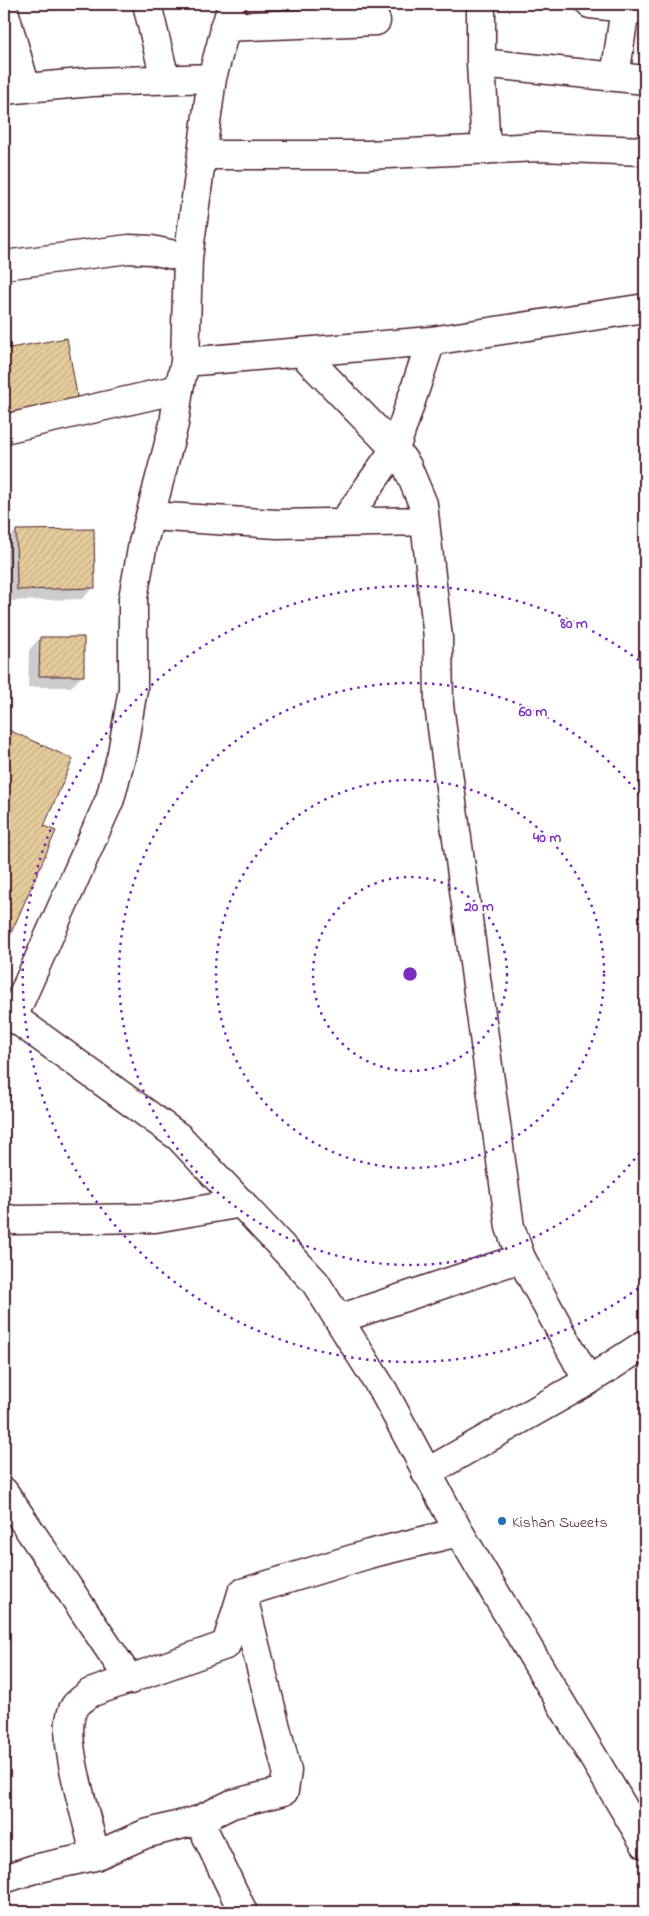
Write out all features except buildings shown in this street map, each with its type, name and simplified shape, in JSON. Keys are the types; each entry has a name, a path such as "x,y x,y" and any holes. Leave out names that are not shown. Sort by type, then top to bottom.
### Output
{"street":[{"path":"146,4 165,80"},
{"path":"481,4 481,63 486,150"},
{"path":"590,4 635,9 615,77"},
{"path":"4,11 15,89 92,82 212,78"},
{"path":"376,21 228,16 212,78 188,258 185,362 174,424 143,543 133,598 133,689 122,753 110,800 8,1015 179,1137 316,1282 384,1392 459,1532 645,1844"},
{"path":"481,63 645,80"},
{"path":"202,155 367,155 539,147 645,150"},
{"path":"4,265 129,249 152,250 188,258"},
{"path":"185,362 431,341 645,308"},
{"path":"344,522 395,449 431,341"},
{"path":"302,353 395,449 407,466 423,504 438,638 439,705 510,1228 521,1258 588,1381"},
{"path":"4,429 179,389"},
{"path":"150,516 277,524 425,521"},
{"path":"4,1218 14,1220 155,1218 242,1203"},
{"path":"339,1319 521,1258"},
{"path":"426,1472 588,1381 645,1344"},
{"path":"4,1492 130,1680"},
{"path":"242,1593 369,1554 459,1532"},
{"path":"95,1856 77,1785 68,1732 74,1706 90,1694 226,1645 242,1593"},
{"path":"4,1879 34,1869 95,1856 145,1834 199,1820 232,1804 284,1791 287,1771 242,1593"},
{"path":"199,1820 226,1912"},
{"path":"199,1820 243,1912"}],"place":[{"name":"Kishan Sweets","path":"502,1521"}]}
